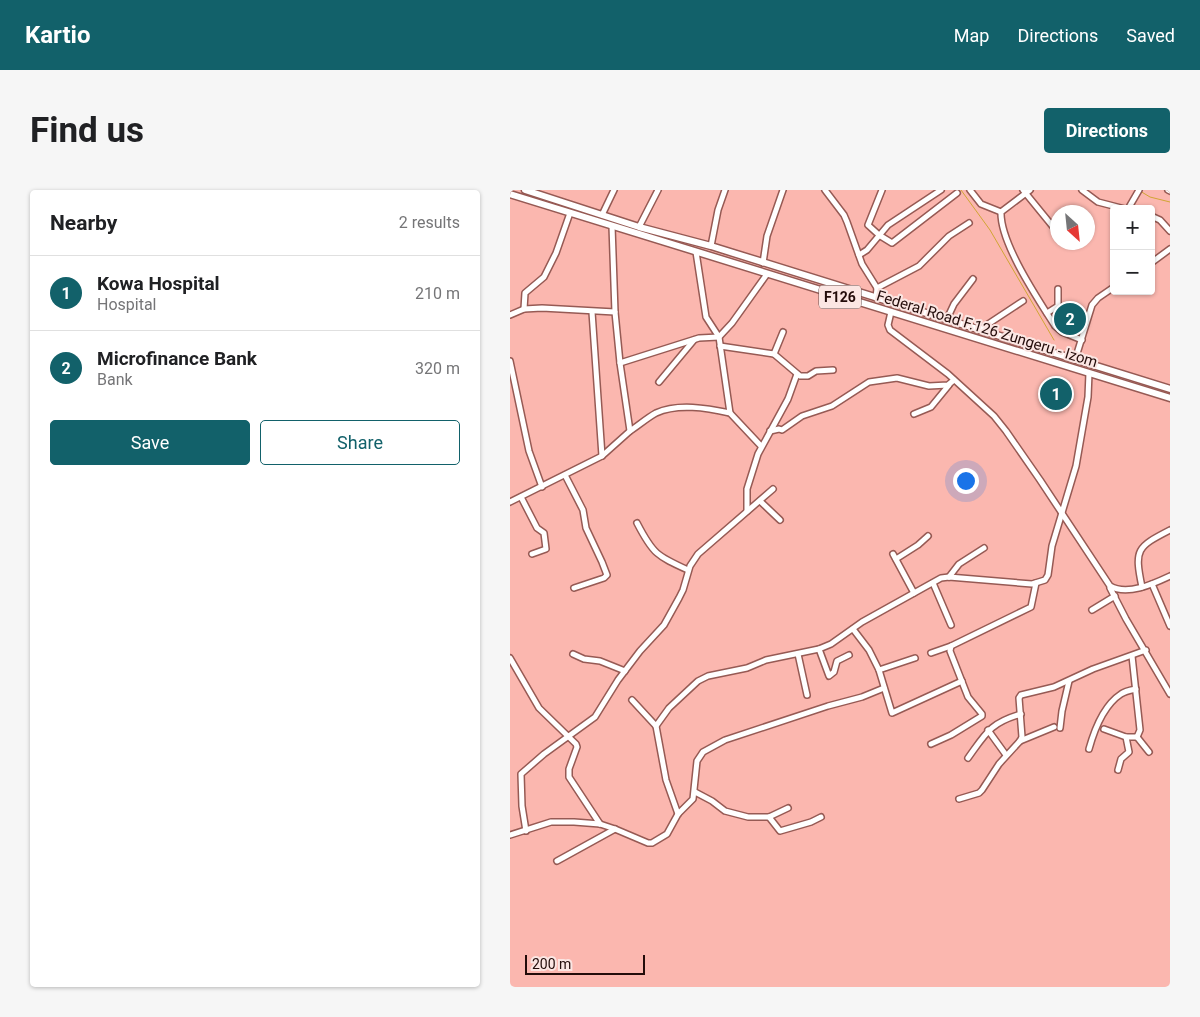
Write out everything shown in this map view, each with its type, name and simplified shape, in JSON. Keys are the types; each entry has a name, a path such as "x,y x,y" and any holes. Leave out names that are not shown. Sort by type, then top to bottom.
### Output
{"main road":[{"name":"Federal Road F.126 Zungeru - Izom","path":"524,190 639,228 711,246 1170,389"},
{"name":"Federal Road F.126 Zungeru - Izom","path":"510,194 1170,398"},
{"path":"964,335 968,327"}],"street":[{"path":"602,216 614,190"},
{"path":"639,228 658,190"},
{"path":"711,246 718,210 725,190"},
{"path":"763,263 768,236 783,190"},
{"path":"825,190 844,215 862,264 877,288 876,298"},
{"path":"859,255 867,250 888,225 941,190"},
{"path":"970,190 981,204 1001,212"},
{"path":"1082,190 1098,202 1110,205"},
{"path":"1129,205 1139,190"},
{"path":"882,191 868,225 890,242 894,242 957,193"},
{"path":"1001,212 1026,191 1050,223"},
{"path":"1001,212 1006,238 1016,260 1047,313 1059,330 1082,340"},
{"path":"524,309 525,293 544,277 556,253 570,213"},
{"path":"1155,218 1160,220 1170,231"},
{"path":"877,288 919,266 949,236 969,223"},
{"path":"612,226 620,363 630,432"},
{"path":"1155,260 1170,249"},
{"path":"696,252 706,317 719,337 730,412 760,446"},
{"path":"620,363 695,340 719,337 732,323 767,274"},
{"path":"948,319 954,304 973,278"},
{"path":"1047,313 1058,306 1058,289"},
{"path":"1075,360 1092,305 1110,290"},
{"path":"979,330 1023,301"},
{"path":"510,315 524,309 572,309 592,312 616,312"},
{"path":"592,312 602,456"},
{"path":"891,312 888,325 890,330 954,380 994,416 1006,431 1110,586 1126,619 1146,650 1170,694"},
{"path":"774,354 783,332"},
{"path":"659,382 695,340"},
{"path":"720,346 774,354 797,374 808,376 816,371 833,370"},
{"path":"510,361 529,451 542,487"},
{"path":"656,726 676,701 698,681 708,676 747,668 766,660 819,649 941,578 949,577 1036,584 1045,580 1048,575 1052,546 1076,466 1088,397 1089,373"},
{"path":"747,511 747,488 760,446 788,399 797,374"},
{"path":"770,431 779,428 782,430 802,416 832,406 869,382 896,378 923,386 950,385"},
{"path":"914,414 931,407 954,380"},
{"path":"510,502 602,456 646,419 661,411 683,407 730,412"},
{"path":"565,475 583,510 586,528 607,575 604,578 574,588"},
{"path":"526,831 522,806 521,774 544,754 568,738 595,716 625,671 664,625 683,590 688,570 698,554 772,489"},
{"path":"520,497 537,528 544,533 546,549 532,554"},
{"path":"760,501 780,520"},
{"path":"637,523 654,552 688,570"},
{"path":"1142,586 1137,564 1140,552 1146,543 1170,530"},
{"path":"914,593 894,557 918,545 928,536"},
{"path":"949,577 959,564 984,548"},
{"path":"1110,586 1120,590 1152,584 1170,576"},
{"path":"933,583 951,626"},
{"path":"931,653 951,646 1031,607 1036,584"},
{"path":"1152,584 1170,626"},
{"path":"1092,610 1114,596"},
{"path":"853,629 869,650 879,670 892,713 962,681"},
{"path":"931,744 952,735 982,716 968,697 950,651 951,646"},
{"path":"819,649 829,676 834,672 837,661 849,655"},
{"path":"1020,741 1021,714 1019,698 1021,695 1054,687 1146,650"},
{"path":"573,654 584,659 600,661 625,671"},
{"path":"798,654 807,695"},
{"path":"1132,656 1140,730 1137,736"},
{"path":"510,658 539,708 577,746 569,769 569,777 600,824"},
{"path":"879,670 915,658"},
{"path":"959,799 982,790 1006,755 1020,741 1057,727 1069,681"},
{"path":"510,836 540,824 551,822 600,824 652,843 668,834 678,814 691,802 695,792 696,761 708,748 754,730 862,697 884,688"},
{"path":"1089,749 1092,734 1098,722 1112,703 1121,694 1136,689"},
{"path":"632,700 656,726 666,780 678,814"},
{"path":"968,758 988,730 1005,718 1021,714"},
{"path":"1104,729 1126,736 1137,736"},
{"path":"988,730 1006,755"},
{"path":"1118,770 1121,759 1129,752 1126,736"},
{"path":"1137,736 1150,752"},
{"path":"695,792 728,812 751,818 769,817 788,808"},
{"path":"769,817 780,831 822,817"},
{"path":"557,861 615,828"}],"waterway":[{"path":"961,190 990,230 1054,340"},
{"path":"1140,191 1150,197 1170,202"}],"place":[{"name":"Microfinance Bank","path":"1070,319"},
{"name":"Kowa Hospital","path":"1056,394"}]}
